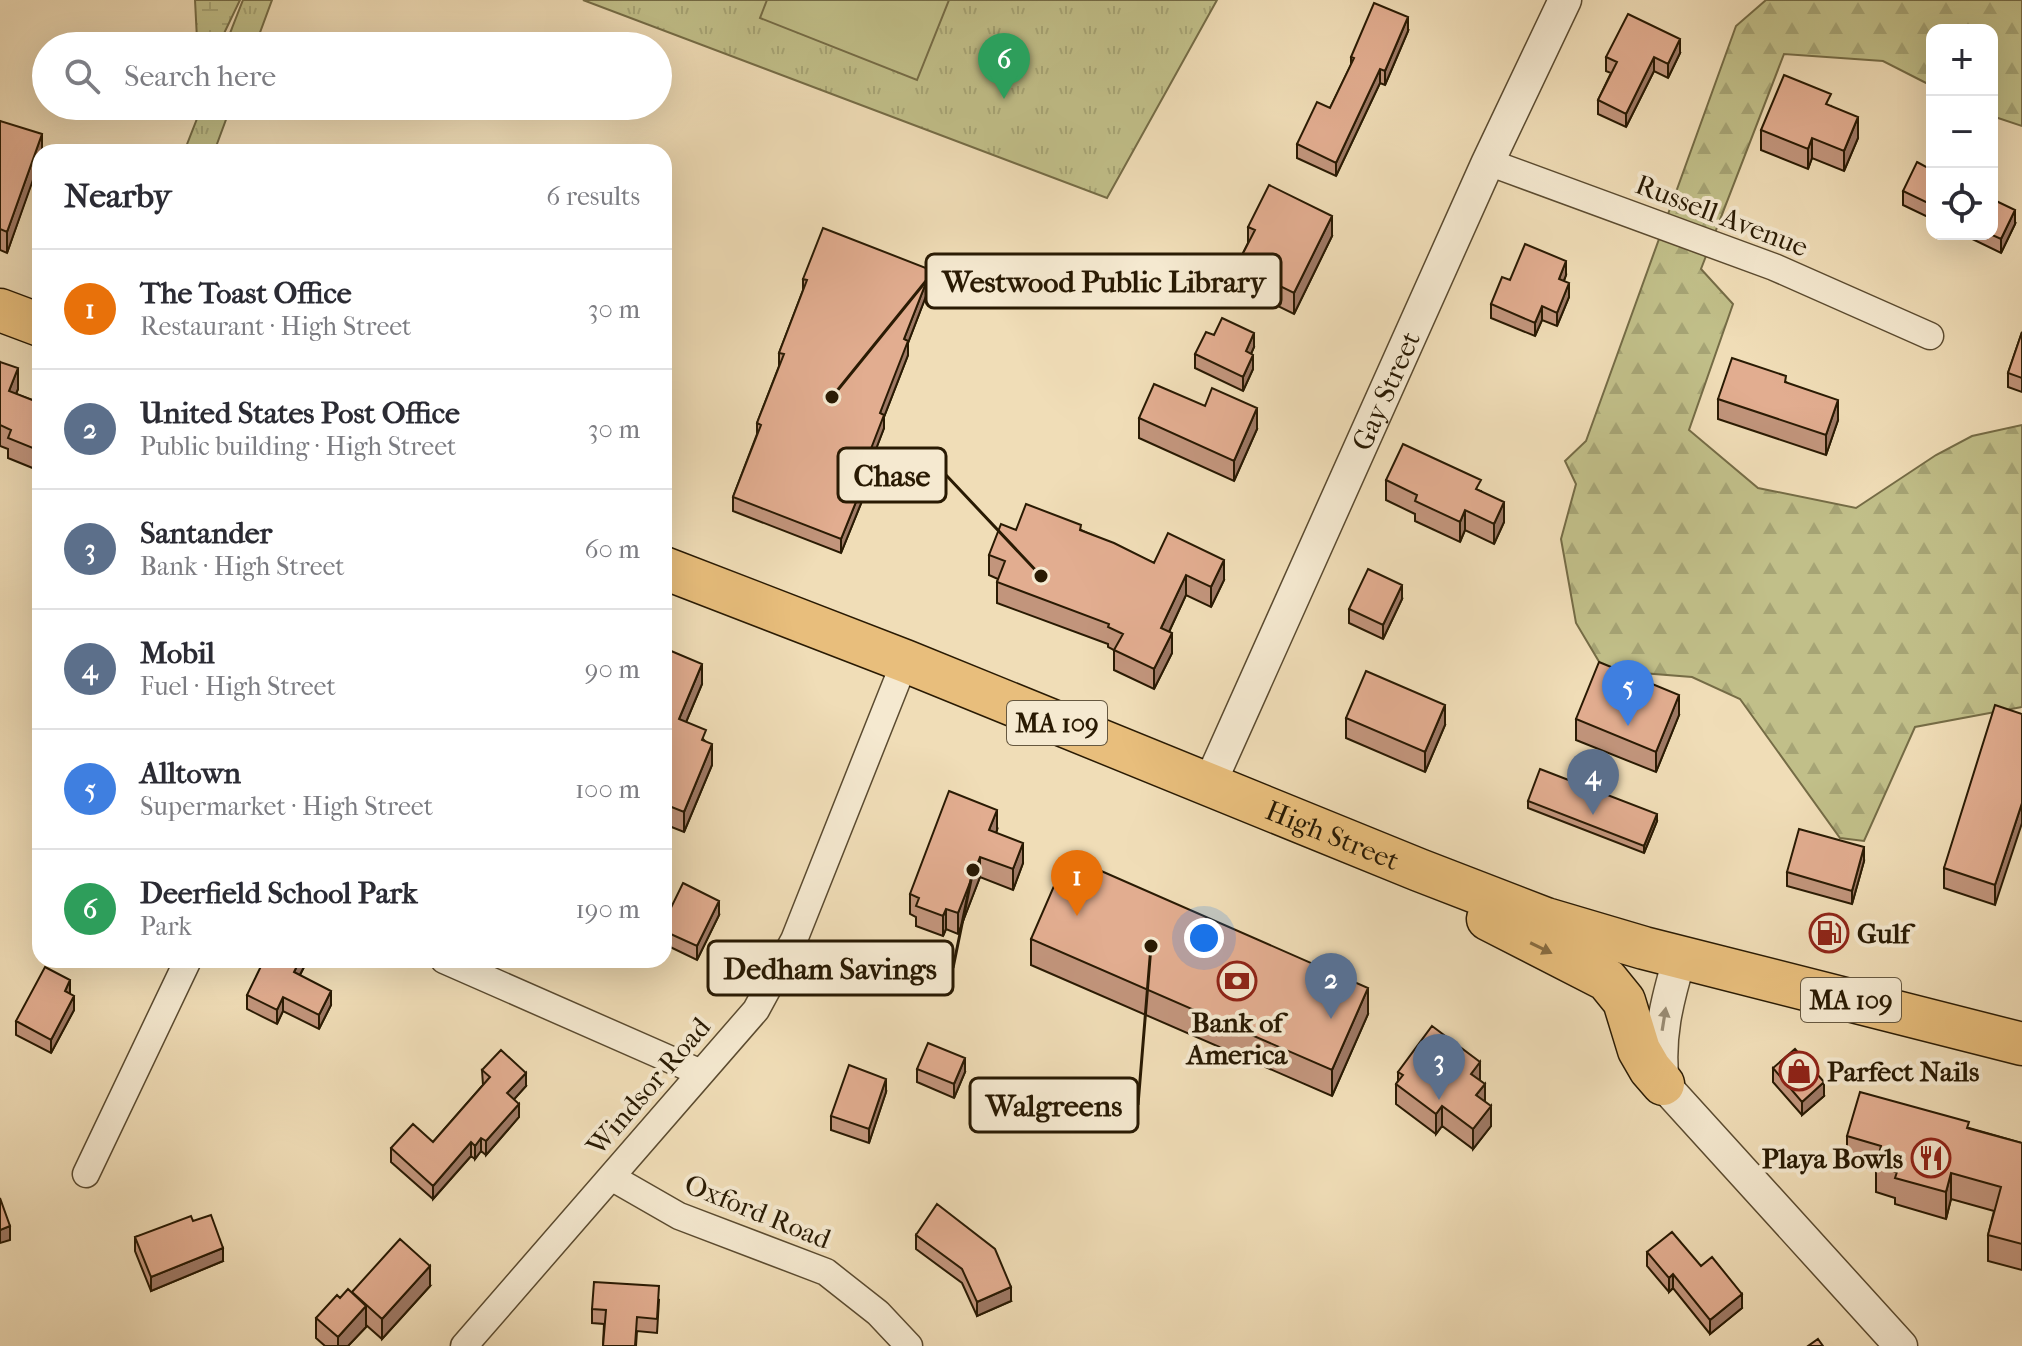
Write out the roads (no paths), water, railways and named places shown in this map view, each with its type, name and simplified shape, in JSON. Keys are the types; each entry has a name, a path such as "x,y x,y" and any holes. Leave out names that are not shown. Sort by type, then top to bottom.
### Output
{"main road":[{"path":"0,310 32,322"},
{"name":"High Street","path":"672,571 905,661 1546,919 1680,957 2022,1044"},
{"path":"1458,886 1484,918 1607,980 1624,1001 1639,1050 1663,1084"}],"street":[{"name":"Gay Street","path":"1209,785 1488,162 1565,0"},
{"name":"Russell Avenue","path":"1488,162 1774,267 1930,336"},
{"name":"Windsor Road","path":"464,1346 756,1010 794,940 905,661"},
{"path":"1680,957 1662,1030 1660,1056 1663,1084 1901,1346"},
{"path":"86,1174 184,968"},
{"path":"462,968 701,1073"},
{"name":"Oxford Road","path":"611,1177 679,1216 826,1272 878,1313 909,1346"}],"place":[{"name":"Deerfield School Park","path":"1004,99"},
{"name":"Westwood Public Library","path":"832,397"},
{"name":"Chase","path":"1041,576"},
{"name":"Alltown","path":"1628,726"},
{"name":"Mobil","path":"1593,815"},
{"name":"Dedham Savings","path":"973,870"},
{"name":"The Toast Office","path":"1077,916"},
{"name":"Gulf","path":"1829,933"},
{"name":"Walgreens","path":"1151,946"},
{"name":"Bank of America","path":"1237,981"},
{"name":"United States Post Office","path":"1331,1019"},
{"name":"Parfect Nails","path":"1799,1071"},
{"name":"Santander","path":"1439,1100"},
{"name":"Playa Bowls","path":"1931,1158"}]}
